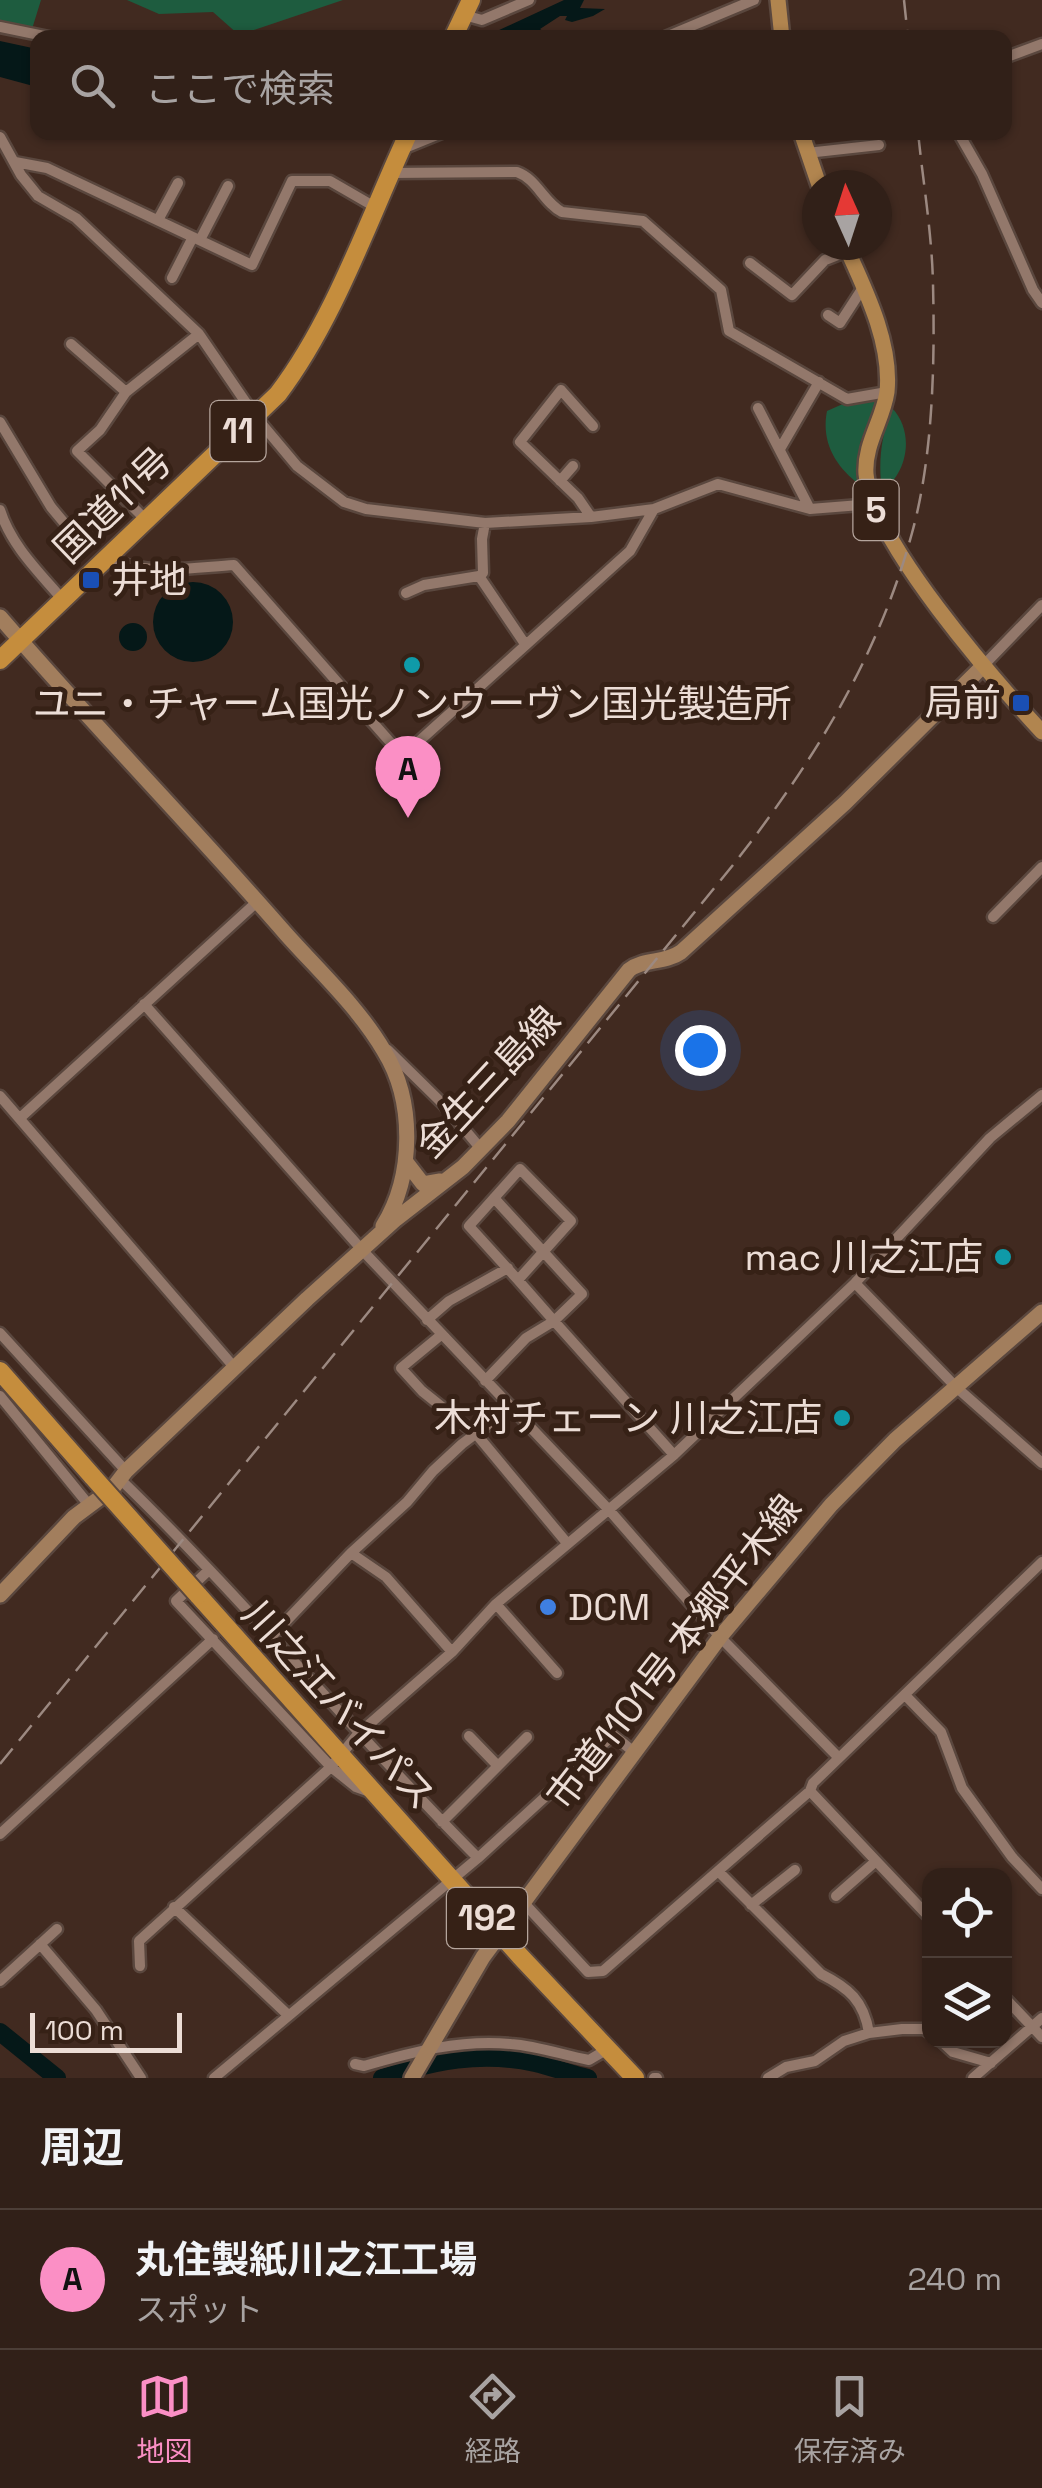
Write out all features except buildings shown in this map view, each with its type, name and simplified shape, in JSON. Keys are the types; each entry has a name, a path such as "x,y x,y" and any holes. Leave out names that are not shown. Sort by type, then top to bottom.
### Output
{"highway":[{"name":"国道11号","path":"0,660 278,394 298,368 405,141"},
{"name":"川之江バイパス","path":"0,1371 198,1595 336,1762 374,1793 635,2078"}],"main road":[{"path":"778,0 781,30"},
{"path":"803,140 813,170"},
{"name":"5","path":"852,260 884,356 886,392 866,457 873,504 903,556 983,666 1042,732"}],"street":[{"path":"457,24 482,20 529,0"},
{"path":"682,30 754,0"},
{"path":"0,26 30,33"},
{"path":"1012,55 1042,44"},
{"path":"0,137 38,196 76,218 199,334 254,416 297,466 344,502 366,509 486,523 654,509 718,484 810,509 873,504"},
{"path":"963,140 1042,303"},
{"path":"807,153 879,145"},
{"path":"15,162 47,168 252,265 292,181 330,180 375,207"},
{"path":"390,174 517,172 526,175 562,212 643,221 721,290 729,332 846,399 886,392"},
{"path":"158,220 178,183"},
{"path":"172,278 228,186"},
{"path":"750,263 792,296 825,260"},
{"path":"828,315 840,322 864,286"},
{"path":"145,519 77,451 100,430 126,392 199,334"},
{"path":"71,344 126,392"},
{"path":"780,449 820,382"},
{"path":"591,517 520,442 561,390 593,426"},
{"path":"758,408 810,509"},
{"path":"0,422 50,507 66,525"},
{"path":"560,481 573,466"},
{"path":"104,558 150,571 234,565 398,751 407,752 630,551 654,509"},
{"path":"0,510 18,546 62,599"},
{"path":"406,593 424,585 483,573 482,539 486,523"},
{"path":"479,576 525,644"},
{"path":"983,666 1042,606"},
{"path":"0,617 258,901 385,1051 404,1109 406,1162 386,1221 366,1248"},
{"name":"金生三島線","path":"0,1594 88,1504 234,1367 423,1196 481,1149 629,970 644,962 671,960 681,952 844,804 983,666"},
{"path":"992,917 1042,867"},
{"path":"20,1118 258,901"},
{"path":"144,1004 441,1335 610,1511 720,1637 839,1758"},
{"path":"373,1035 444,1105 481,1149"},
{"path":"140,1966 139,1941 174,1907 336,1762 358,1734 452,1652 496,1604 674,1455 855,1283 990,1138 1042,1094"},
{"path":"0,1096 234,1367"},
{"path":"406,1162 422,1184 449,1178"},
{"path":"518,1280 571,1220 520,1168 469,1226 674,1455"},
{"path":"400,1182 412,1196 423,1196"},
{"path":"484,1381 526,1338 554,1321 582,1294 494,1198"},
{"path":"428,1320 449,1302 508,1268"},
{"path":"855,1283 956,1387 1042,1463"},
{"name":"市道1101号 本郷平木線","path":"413,2076 522,1902 720,1637 831,1504 896,1440 1042,1312"},
{"path":"0,1333 358,1734 478,1858"},
{"path":"441,1335 401,1368 422,1391 477,1435 567,1543"},
{"path":"0,1396 88,1504"},
{"path":"271,1637 351,1553 408,1502 433,1471 510,1408"},
{"path":"351,1553 386,1577 452,1652"},
{"path":"522,1902 588,1972 603,1971 810,1791 813,1783 1042,1562"},
{"path":"209,1570 176,1600 336,1762"},
{"path":"496,1604 557,1673"},
{"path":"0,1834 213,1638"},
{"path":"905,1695 940,1732 962,1788 1012,1858 1042,1889"},
{"path":"214,2078 478,1858 613,1735 634,1752"},
{"path":"469,1736 498,1766"},
{"path":"442,1822 527,1738"},
{"path":"810,1791 922,1910"},
{"path":"836,1896 876,1861"},
{"path":"752,1905 795,1870"},
{"path":"719,1872 821,1974 838,1983 866,2009 870,2033"},
{"path":"174,1907 287,2014"},
{"path":"0,1981 57,1930"},
{"path":"40,1944 96,2010 142,2078"},
{"path":"1012,2006 1042,2038"},
{"path":"973,2078 1042,2018"},
{"path":"768,2078 786,2067 815,2062 844,2040 902,2029 922,2032"},
{"path":"356,2064 364,2066 431,2048 502,2043 589,2060 606,2050"},
{"path":"948,2048 991,2063"}],"green space":[{"path":"0,0 41,0 32,29 0,23"},
{"path":"127,0 343,0 254,30 233,30 213,12 159,14"},
{"path":"878,399 860,443 860,485 832,453 826,433 827,411 845,403"},
{"path":"892,408 904,429 905,452 898,474 882,491 881,449"}],"shaded area":[{"path":"564,0 584,0 580,8 605,9 572,22 565,20 567,16 560,16 541,30 499,30"},
{"path":"0,41 30,47 30,85 0,77"},
{"path":"193,582 208,585 221,594 230,607 230,637 221,650 208,659 193,662 178,659 165,650 156,637 153,622 156,607 165,594 178,585"},
{"path":"133,623 143,627 147,637 143,647 133,651 123,647 119,637 123,627"}],"waterway":[{"path":"0,2032 57,2078"},
{"path":"382,2078 476,2058 535,2063 588,2078"}],"railway":[{"path":"904,0 907,30"},
{"path":"0,1764 733,865 790,788 839,708 898,579 924,473 933,377 933,284 919,140"}],"place":[{"name":"井地","path":"91,580"},
{"name":"ユニ・チャーム国光ノンウーヴン国光製造所","path":"412,665"},
{"name":"局前","path":"1021,703"},
{"name":"丸住製紙川之江工場","path":"408,818"},
{"name":"mac 川之江店","path":"1003,1257"},
{"name":"木村チェーン 川之江店","path":"842,1418"},
{"name":"DCM","path":"548,1607"}]}
